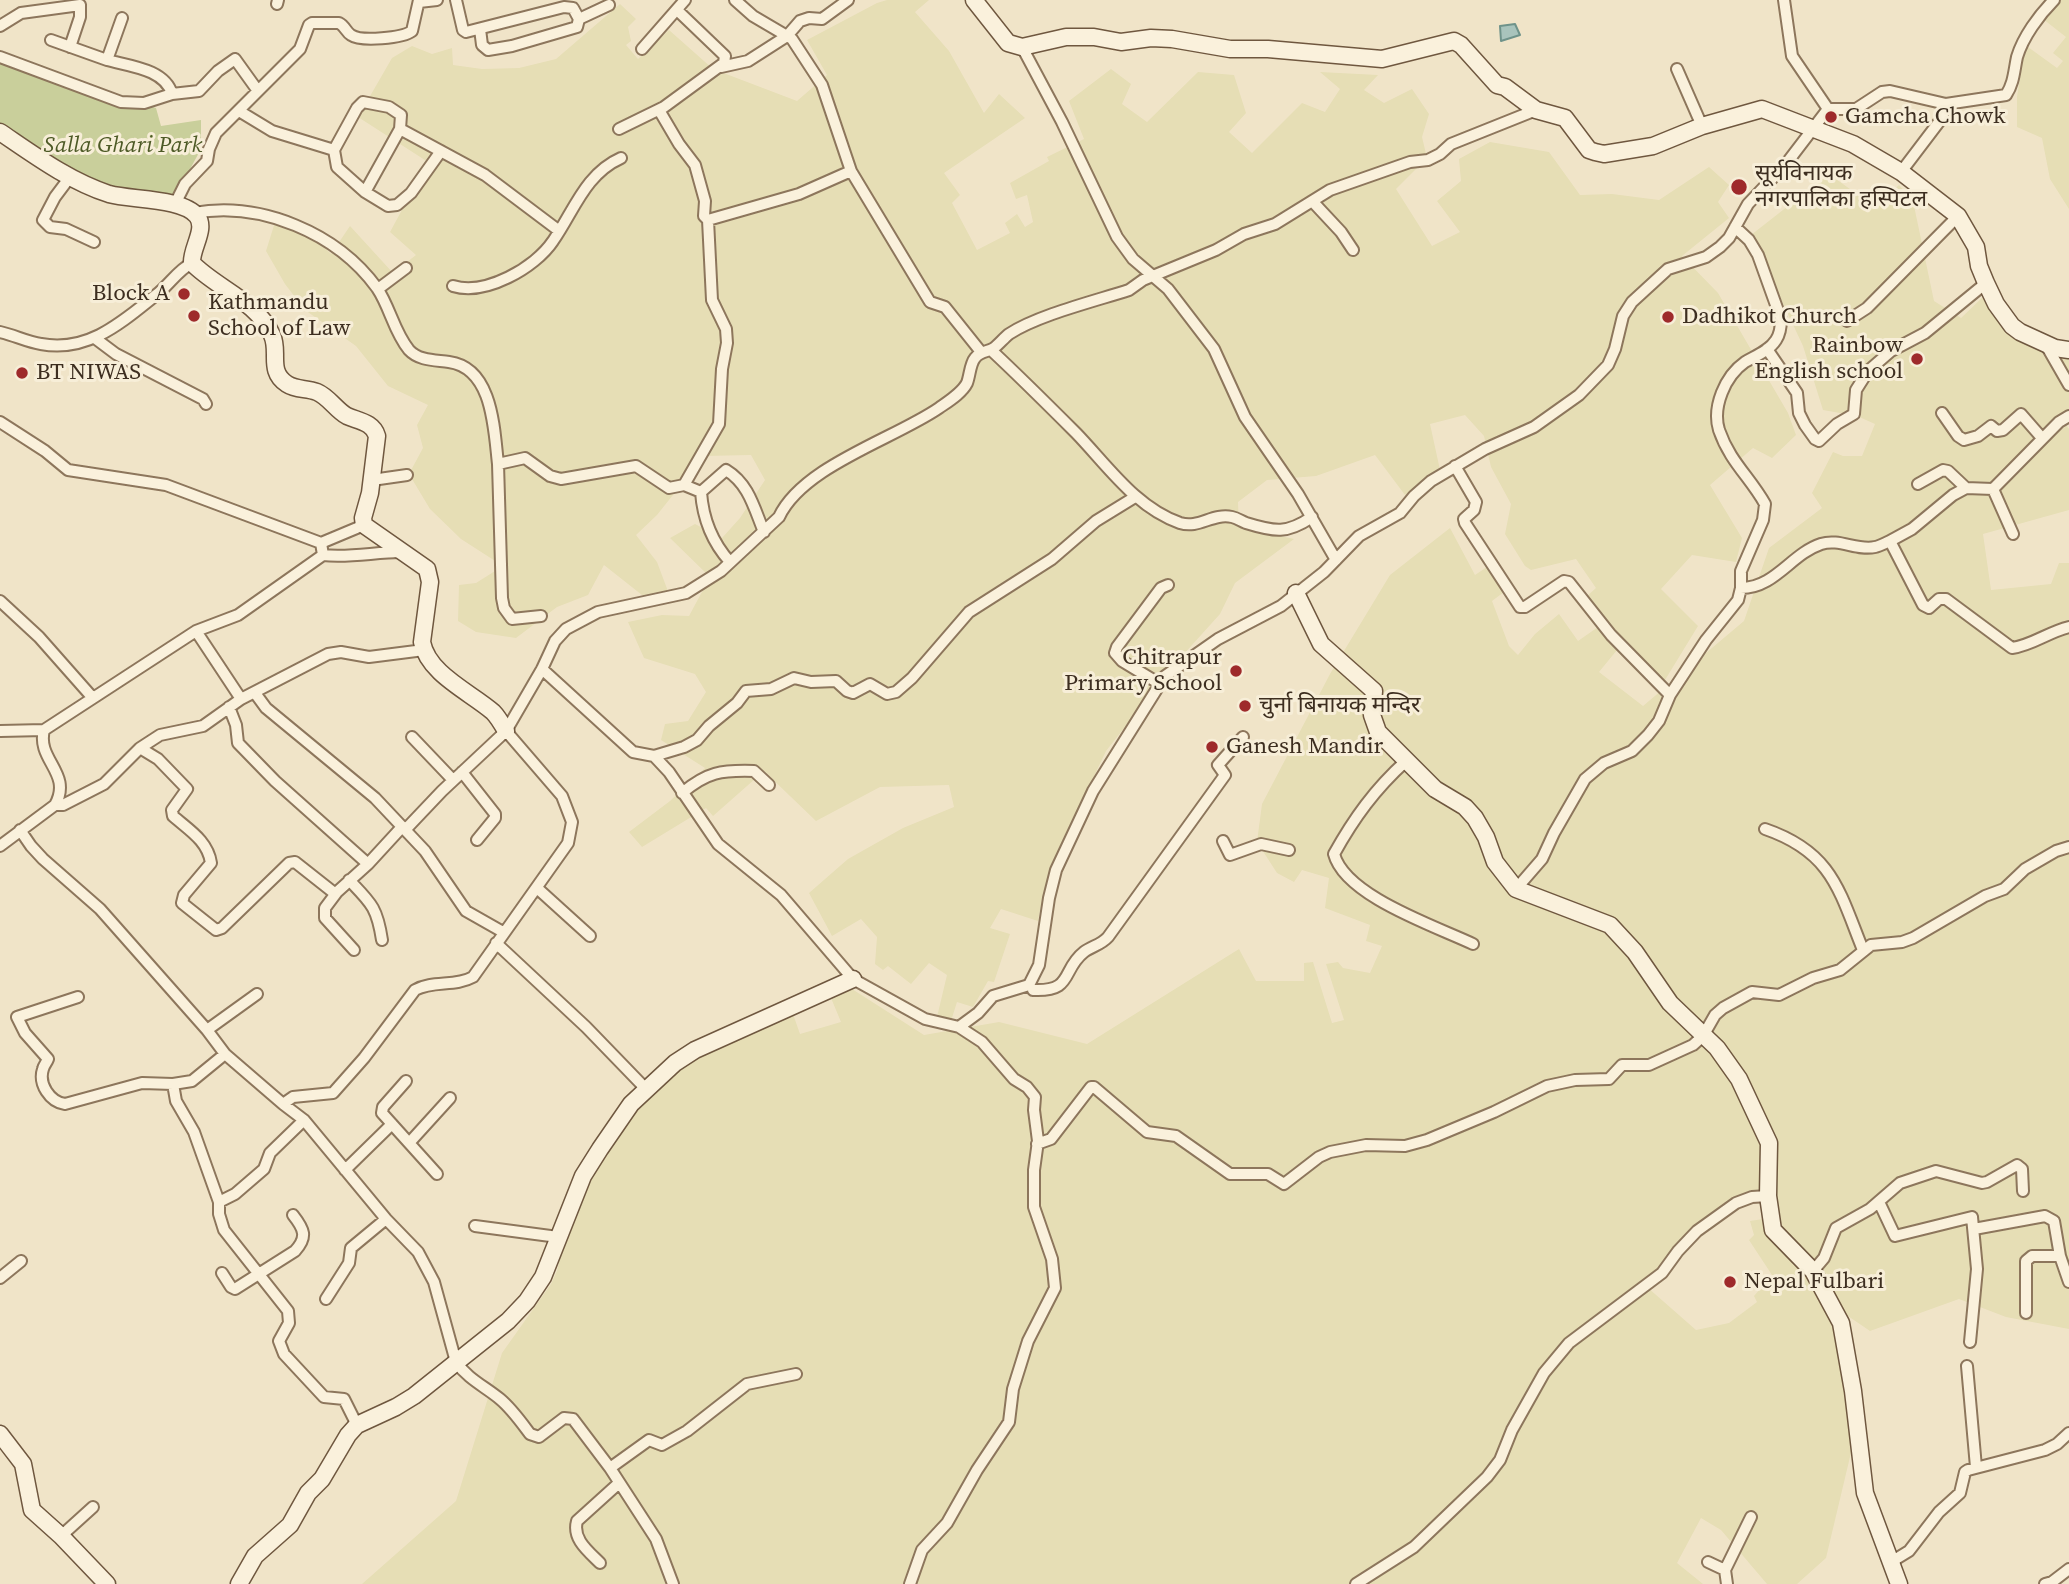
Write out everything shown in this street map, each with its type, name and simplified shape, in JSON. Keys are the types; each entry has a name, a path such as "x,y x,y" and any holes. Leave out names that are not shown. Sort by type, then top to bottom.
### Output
{"street":[{"path":"175,204 185,184 207,161 216,134 300,49 312,23 339,23 352,36 359,38 399,37 412,31 419,1 437,0"},
{"path":"456,0 463,30 480,29 564,7 573,8 579,19 577,27 488,50 482,45 480,29"},
{"path":"642,49 685,0"},
{"path":"735,0 753,16 788,36 802,51 822,85 851,171 930,302 945,307 986,351 1077,435 1135,497 1160,514 1191,526 1216,516 1226,516 1263,528 1285,531 1312,517"},
{"path":"619,129 659,110 721,67 748,61 788,36 800,21 809,18 822,19 848,0"},
{"path":"974,0 1008,43 1022,47 1066,37 1094,37 1121,42 1151,38 1230,49 1268,49 1382,59 1454,41 1461,45 1491,80 1536,110 1565,118 1589,150 1604,154 1653,146 1702,126 1762,109 1853,144 1901,172 1958,216 1976,247 1979,267 1986,283 2000,311 2012,326 2055,348 2069,349"},
{"path":"1784,0 1791,57 1828,108"},
{"path":"959,1027 978,1013 993,996 1029,985 1034,977 1039,965 1056,870 1093,791 1165,676 1218,639 1273,611 1336,560 1360,536 1400,513 1426,485 1485,449 1534,427 1579,395 1608,365 1623,316 1637,296 1668,269 1713,252 1729,238 1748,204 1786,164 1828,108 1856,108 1882,92 1889,91 1946,104 2006,95 2013,82 2020,48 2042,13 2054,0"},
{"path":"0,26 20,13 80,5 80,16 70,47"},
{"path":"579,19 609,5"},
{"path":"677,10 726,56 721,67"},
{"path":"107,60 122,18"},
{"path":"51,40 157,75 165,80 172,94"},
{"path":"1022,47 1118,237 1133,259 1168,289 1214,349 1245,417 1312,517 1336,560"},
{"path":"0,57 121,102 144,103 172,94 199,90 235,59 258,91"},
{"path":"1678,69 1702,126"},
{"path":"365,192 400,129 401,116 395,110 376,103 363,102 357,107 334,150 337,167 365,192 388,206 397,205 411,193 441,151"},
{"path":"1901,172 1942,118 1946,104"},
{"path":"659,110 679,144 695,164 705,201 704,216 708,220 712,300 726,329 719,424 684,485"},
{"path":"354,950 325,918 325,908 349,880 506,731 555,641 566,629 581,620 619,607 686,593 712,577 779,517 794,495 833,466 939,408 960,391 966,384 974,358 1009,334 1031,323 1129,290 1143,280 1216,250 1244,234 1275,224 1329,190 1410,162 1428,160 1451,144 1536,110"},
{"path":"239,111 272,131 334,150"},
{"path":"400,129 485,175 558,230"},
{"path":"0,132 70,177 109,194 175,204 194,213 201,226 191,256 192,263 253,310 263,321 275,344 276,373 293,387 317,392 326,397 336,408 375,430 377,436 372,480 364,525"},
{"path":"453,286 473,288 502,281 541,254 553,241 604,166 621,158"},
{"path":"708,220 799,194 851,171"},
{"path":"70,177 43,220 50,227 66,229 94,242"},
{"path":"1313,202 1353,250"},
{"path":"194,213 216,209 244,212 275,217 294,224 345,256 378,289 409,350 422,358 459,363 478,380 486,392 498,464 504,608 512,618 541,616"},
{"path":"1847,321 1867,308 1958,216"},
{"path":"1516,889 1542,859 1585,779 1604,763 1632,751 1659,721 1670,695 1706,639 1738,600 1741,571 1763,520 1765,504 1729,454 1719,429 1718,405 1736,370 1767,349 1779,335 1780,312 1758,255 1749,240 1735,227"},
{"path":"0,332 41,344 59,346 96,339 159,292 184,267 192,263"},
{"path":"378,289 406,268"},
{"path":"1767,349 1797,393 1799,413 1819,441 1837,424 1854,414 1854,396 1868,371 1891,352 1925,333 1986,283"},
{"path":"96,339 116,354 203,399 206,404"},
{"path":"2045,342 2069,385"},
{"path":"1941,413 1964,440 1978,436 1991,426 1997,431 2003,430 2021,414 2042,438"},
{"path":"1741,588 1752,588 1765,583 1800,555 1824,543 1833,541 1869,548 1912,529 1953,495 1966,488 1993,489 2042,438 2069,416"},
{"path":"0,422 45,451 68,471 166,485 321,543 364,525"},
{"path":"498,464 525,458 550,476 561,480 636,466 669,488 684,485 701,492"},
{"path":"1455,466 1476,502 1474,510 1464,519 1465,523 1520,607 1525,607 1564,581 1569,582 1619,645 1670,695"},
{"path":"701,492 726,470 735,475 746,488 764,532"},
{"path":"1918,484 1943,470 1948,471 1966,488"},
{"path":"372,480 407,475"},
{"path":"1993,489 2013,534"},
{"path":"701,492 702,511 715,545 730,562"},
{"path":"542,669 633,752 653,756 684,747 697,740 737,704 746,691 771,689 790,678 811,682 836,681 853,694 870,684 887,694 896,692 912,678 923,662 969,612 1052,559 1096,521 1135,497"},
{"path":"283,1104 293,1097 333,1093 364,1058 415,990 424,985 465,981 473,977 568,843 572,822 562,796 506,731 495,714 436,667 424,650 422,642 429,574 422,565 364,525"},
{"path":"1890,541 1926,608 1939,599 1946,599 2012,648 2069,627"},
{"path":"321,543 323,555"},
{"path":"0,731 44,730 196,631 239,615 323,555 346,557 401,552"},
{"path":"1160,684 1122,661 1115,653 1161,588 1168,585"},
{"path":"1296,593 1321,643 1343,665 1372,687 1376,695 1372,715 1374,724 1435,789 1465,807 1475,818 1486,837 1495,862 1516,889 1610,925 1635,952 1670,1003 1717,1048 1740,1079 1769,1143 1768,1196 1773,1230 1813,1271 1841,1323 1853,1391 1865,1493 1899,1584"},
{"path":"0,601 39,638 92,697"},
{"path":"196,631 241,699"},
{"path":"55,805 63,805 104,784 140,748 160,735 203,726 241,699 335,652 369,656 424,650"},
{"path":"255,694 265,708 352,778 403,828 425,851 466,911 503,932"},
{"path":"229,707 236,725 238,743 275,781 368,864"},
{"path":"0,846 55,805 61,789 52,762 42,747 44,730"},
{"path":"412,737 453,780"},
{"path":"1033,990 1058,987 1085,952 1103,943 1108,937 1225,775 1218,765 1243,737"},
{"path":"140,748 158,759 184,784 187,789 172,810 173,816 205,844 209,851 211,863 184,895 182,904 199,919 216,930 222,928 289,863 295,862 333,892 337,892"},
{"path":"653,756 669,772 718,844 781,895 853,979 925,1019 959,1027 992,1052 1006,1071 1027,1087 1035,1097 1037,1144 1034,1207 1052,1259 1055,1287 1028,1341 1013,1389 1009,1422 977,1470 947,1523 922,1550 910,1584"},
{"path":"1406,761 1384,781 1353,820 1334,854 1336,863 1358,888 1378,901 1473,944"},
{"path":"682,793 700,778 735,770 754,771 769,785"},
{"path":"462,772 495,814 495,818 477,840"},
{"path":"1765,829 1786,836 1810,851 1826,868 1839,889 1863,950"},
{"path":"20,830 43,859 100,909 225,1054 304,1120 386,1219 418,1252 428,1267 456,1362 463,1372 509,1407 535,1437 540,1437 564,1418 573,1419 610,1468 662,1549 673,1584"},
{"path":"1223,841 1230,855 1261,844 1289,850"},
{"path":"1037,1144 1051,1139 1091,1087 1094,1087 1147,1132 1176,1136 1230,1174 1268,1174 1284,1184 1319,1157 1330,1152 1366,1145 1405,1146 1427,1140 1547,1086 1575,1080 1609,1079 1617,1068 1625,1064 1643,1066 1661,1061 1693,1045 1703,1035 1715,1015 1742,997 1757,991 1779,995 1813,978 1840,970 1863,950 1880,943 1902,942 1913,938 1985,896 2004,889 2018,873 2056,851 2069,847"},
{"path":"349,880 374,906 379,917 382,940"},
{"path":"537,888 590,936"},
{"path":"496,943 586,1027 646,1089"},
{"path":"239,1584 255,1556 290,1525 308,1493 322,1479 348,1434 357,1425 414,1396 508,1321 536,1290 590,1164 631,1104 646,1089 675,1063 695,1050 853,979"},
{"path":"207,1030 257,994"},
{"path":"78,997 18,1017 25,1032 48,1059 43,1069 43,1080 49,1097 56,1103 65,1104 142,1083 173,1084 192,1081 225,1054"},
{"path":"405,1081 383,1107 382,1113 436,1174"},
{"path":"173,1084 176,1101 194,1132 219,1202 219,1214 224,1230 290,1317 279,1341 285,1354 324,1397 344,1399 357,1425"},
{"path":"410,1142 450,1098"},
{"path":"219,1202 235,1194 264,1169 270,1153 304,1120"},
{"path":"345,1170 392,1124"},
{"path":"1813,1271 1824,1258 1836,1228 1863,1214 1900,1183 1929,1173 1943,1172 1982,1183 1993,1180 2017,1165 2022,1169 2023,1191"},
{"path":"1356,1584 1405,1554 1487,1477 1500,1460 1512,1430 1537,1384 1569,1343 1662,1273 1697,1231 1736,1203 1752,1197 1768,1196"},
{"path":"1879,1202 1895,1236 1972,1217 1977,1269 1970,1342"},
{"path":"222,1273 235,1289 295,1251 302,1243 303,1228 293,1215"},
{"path":"1974,1229 2045,1216 2054,1222 2060,1256 2069,1282"},
{"path":"326,1299 349,1263 351,1248 386,1219"},
{"path":"475,1226 558,1237"},
{"path":"2025,1313 2026,1261 2032,1256 2060,1256"},
{"path":"0,1278 21,1261"},
{"path":"1967,1366 1976,1467"},
{"path":"610,1468 649,1440 662,1445 687,1431 747,1384 796,1374"},
{"path":"1891,1562 1909,1550 1938,1513 1960,1493 1965,1472 2045,1450 2069,1433"},
{"path":"0,1434 23,1464 32,1510 107,1584"},
{"path":"600,1563 578,1539 575,1529 577,1521 618,1483"},
{"path":"61,1536 93,1507"},
{"path":"1727,1584 1725,1570 1751,1517"},
{"path":"1708,1562 1725,1570"},
{"path":"2048,1571 2050,1583 2069,1569"}],"shaded area":[{"path":"887,0 929,0 915,12 949,51 984,113 999,94 1025,118 944,173 960,195 952,203 977,250 1010,233 1005,223 1017,214 1025,227 1033,222 1027,195 1016,199 1010,183 1049,161 1047,157 1084,139 1069,101 1111,69 1131,84 1122,104 1147,122 1198,72 1234,75 1246,113 1229,132 1252,153 1302,103 1325,112 1340,89 1320,72 1378,75 1364,90 1384,103 1412,89 1429,114 1422,137 1427,158 1396,189 1432,246 1460,232 1437,201 1461,181 1459,159 1490,142 1549,152 1580,195 1612,194 1659,200 1709,167 1729,185 1718,202 1729,218 1682,256 1718,293 1788,413 1796,435 1772,458 1753,448 1710,485 1742,538 1736,562 1692,555 1661,589 1698,626 1665,680 1625,645 1586,597 1596,588 1576,559 1531,570 1525,566 1505,534 1511,504 1491,467 1484,436 1465,415 1430,424 1440,470 1405,495 1375,455 1316,476 1267,480 1238,502 1239,527 1294,539 1235,583 1220,614 1174,665 1106,751 1053,863 1038,921 1001,909 990,928 1010,934 994,982 988,981 973,1007 957,1002 951,1021 937,1017 947,975 929,963 911,984 888,966 883,970 875,964 877,937 861,919 832,936 809,893 848,859 903,828 954,807 949,785 880,787 816,821 764,771 713,816 706,808 642,847 629,832 670,801 705,768 661,740 665,724 688,721 706,692 695,674 644,658 628,622 662,615 689,616 710,577 670,538 695,524 722,538 740,518 765,480 751,455 704,456 657,515 636,535 657,562 669,594 642,595 604,565 588,595 557,607 516,638 476,632 458,621 459,585 476,583 503,566 461,539 430,509 409,474 423,448 417,425 428,405 388,386 356,346 305,310 285,284 266,251 276,219 314,237 331,254 350,226 393,273 416,255 390,232 428,162 358,117 392,58 412,46 432,54 452,48 453,65 482,69 519,68 556,59 620,4 636,19 628,27 631,41 626,45 638,59 669,30 713,69 797,101 827,75 807,40"},
{"path":"2061,0 2069,0 2069,209 2050,179 2042,138 2017,127 2017,97 2023,58 2028,47 2057,68 2063,61 2053,53 2066,37 2043,19"},
{"path":"1829,174 1875,207 1899,185 1913,201 1934,301 1961,318 1984,296 2003,329 2020,340 2069,350 2069,411 2045,444 2066,425 2069,429 2069,510 1983,534 1991,590 2051,584 2059,563 2069,563 2069,1329 2006,1317 1959,1299 1870,1331 1845,1314 1822,1273 1780,1232 1775,1203 1740,1196 1647,1287 1696,1330 1729,1323 1757,1302 1754,1296 1772,1275 1749,1240 1754,1235 1750,1221 1763,1219 1766,1235 1804,1272 1833,1323 1854,1440 1826,1558 1797,1584 1767,1584 1721,1530 1701,1518 1677,1563 1703,1584 362,1584 456,1501 502,1353 551,1284 584,1183 612,1139 642,1103 685,1063 793,1014 800,1034 841,1022 831,998 852,989 924,1035 999,1022 1087,1044 1239,949 1256,981 1304,981 1304,963 1313,962 1332,1023 1344,1020 1326,964 1338,962 1343,968 1370,973 1382,946 1366,941 1370,925 1325,908 1329,878 1302,870 1294,882 1277,873 1257,842 1262,804 1330,674 1390,575 1450,528 1475,575 1487,567 1504,592 1492,601 1509,646 1518,655 1535,634 1559,614 1578,641 1598,627 1617,650 1599,672 1643,706 1744,621 1769,548 1822,508 1812,493 1833,452 1843,456 1862,456 1875,424 1857,416 1823,410 1803,346 1751,235"}],"green space":[{"name":"Salla Ghari Park","path":"0,59 156,108 161,126 201,120 201,149 172,202 87,179 0,128"}],"water":[{"path":"1515,24 1520,35 1501,41 1500,26"}],"place":[{"name":"Gamcha Chowk","path":"1831,117"},
{"name":"सूर्यविनायक नगरपालिका हस्पिटल","path":"1739,187"},
{"name":"Block A","path":"184,294"},
{"name":"Kathmandu School of Law","path":"194,316"},
{"name":"Dadhikot Church","path":"1668,317"},
{"name":"Rainbow English school","path":"1917,359"},
{"name":"BT NIWAS","path":"22,373"},
{"name":"Chitrapur Primary School","path":"1236,671"},
{"name":"चुर्ना बिनायक मन्दिर","path":"1245,706"},
{"name":"Ganesh Mandir","path":"1212,747"},
{"name":"Nepal Fulbari","path":"1730,1282"}]}
